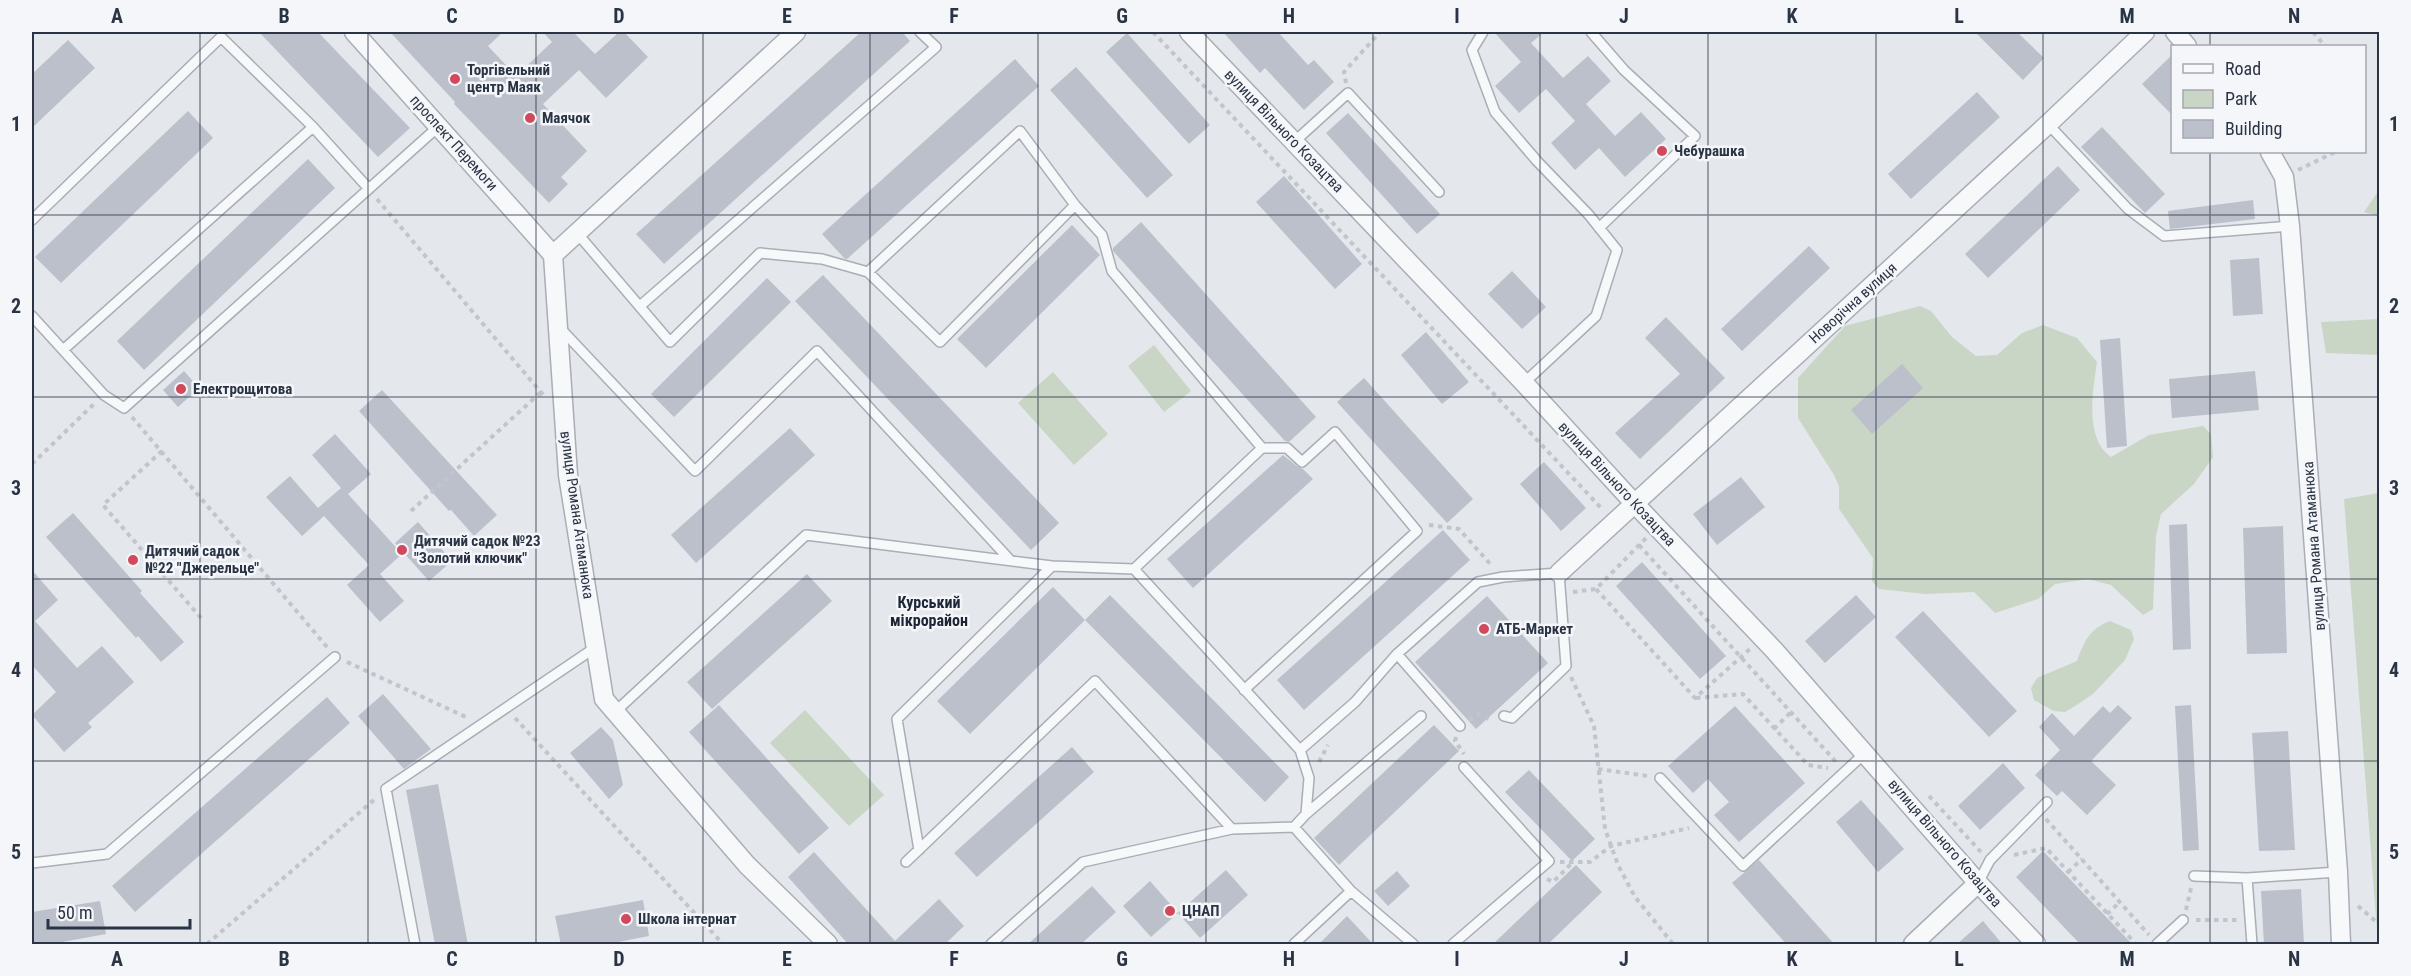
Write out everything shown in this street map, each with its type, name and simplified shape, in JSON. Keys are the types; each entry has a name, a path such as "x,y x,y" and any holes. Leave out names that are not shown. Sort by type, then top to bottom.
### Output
{"street":[{"name":"проспект Перемоги","path":"354,32 553,255"},
{"path":"553,255 796,32"},
{"name":"вулиця Вільного Козацтва","path":"1189,32 1524,382 1634,503 1762,638 1978,883 2036,945"},
{"name":"Новорічна вулиця","path":"1559,573 2145,32"},
{"path":"2175,32 2186,45"},
{"name":"вулиця Романа Атаманюка","path":"2271,153 2284,177 2290,226 2338,873 2341,945"},
{"name":"вулиця Романа Атаманюка","path":"553,255 568,475 604,699 747,865 828,945"},
{"path":"1919,943 1978,883"}],"lane":[{"path":"640,306 936,47 920,32"},
{"path":"1484,32 1472,50 1496,112 1617,250 1596,316 1524,382"},
{"path":"1591,32 1624,70 1695,136 1599,228"},
{"path":"32,220 221,37 313,127 369,189"},
{"path":"1294,142 1348,93 1439,192"},
{"path":"2048,124 2128,209 2164,236 2290,226"},
{"path":"32,316 104,395 124,408 439,126"},
{"path":"63,350 313,127"},
{"path":"868,272 1020,131 1075,205 1102,235 1112,271 1262,448"},
{"path":"577,233 670,342 760,253 822,259 868,272 940,342 1075,205"},
{"path":"558,326 695,471 817,351 1011,561"},
{"path":"1134,569 1262,448 1287,448 1302,462 1335,432 1418,531 1245,690"},
{"path":"615,712 806,535 1052,566 1134,569 1300,750 1309,778 1306,814"},
{"path":"920,850 897,719 1052,566"},
{"path":"1300,750 1355,702 1397,654 1478,582 1503,577 1559,573 1566,666 1512,718 1504,716"},
{"path":"415,945 387,789 596,647"},
{"path":"1397,654 1460,726"},
{"path":"32,863 107,854 335,657"},
{"path":"906,862 1095,681 1232,829"},
{"path":"991,945 1083,862 1232,829 1294,827 1306,814 1421,716"},
{"path":"1660,778 1743,866 1865,753"},
{"path":"1453,945 1549,861 1464,767"},
{"path":"1978,883 1990,860 2047,802"},
{"path":"1294,827 1351,891 1413,945"},
{"path":"2194,876 2247,878 2338,873"},
{"path":"2247,878 2252,945"},
{"path":"1294,945 1351,891"},
{"path":"2157,944 2183,920"}],"path":[{"path":"1153,32 1614,521"},
{"path":"1348,93 1344,72 1380,32"},
{"path":"2313,32 2324,45"},
{"path":"2284,177 2333,153"},
{"path":"369,189 564,421"},
{"path":"411,511 541,392"},
{"path":"32,464 104,395"},
{"path":"124,408 335,657 483,725"},
{"path":"162,451 103,505 201,618"},
{"path":"1423,524 1458,529 1503,577"},
{"path":"1560,593 1596,589 1657,527"},
{"path":"1639,545 1844,770"},
{"path":"1596,589 1695,698"},
{"path":"1695,698 1762,638"},
{"path":"1566,666 1593,726 1605,829 1618,865 1635,897 1673,945"},
{"path":"1695,698 1743,694 1808,765 1844,770"},
{"path":"506,709 723,945"},
{"path":"1774,729 1791,712"},
{"path":"1598,769 1660,778"},
{"path":"207,945 387,789"},
{"path":"2037,810 2157,944"},
{"path":"1571,864 1590,862 1611,846 1704,825"},
{"path":"2046,848 2136,945"},
{"path":"2068,872 2082,859"},
{"path":"2194,876 2183,920 2250,920"},
{"path":"2107,914 2120,902"}],"green space":[{"path":"2379,190 2379,216 2364,212"},
{"path":"1920,306 1931,311 1952,337 1976,356 1997,355 2022,333 2043,325 2077,338 2097,362 2092,413 2097,438 2102,449 2111,457 2149,435 2203,426 2211,434 2213,457 2194,484 2161,514 2156,536 2153,609 2143,615 2111,585 2088,579 2055,584 2038,599 1995,613 1974,592 1925,594 1879,589 1872,581 1873,558 1839,509 1839,486 1798,418 1798,378 1845,326"},
{"path":"2379,319 2379,355 2326,353 2321,322"},
{"path":"1154,345 1191,391 1164,412 1128,366"},
{"path":"1053,372 1108,434 1074,465 1018,403"},
{"path":"2379,493 2380,944 2378,944 2344,499"},
{"path":"2110,621 2131,630 2134,639 2125,660 2093,694 2065,712 2054,711 2034,700 2031,688 2037,678 2077,661 2089,636 2097,628"},
{"path":"805,710 884,795 849,826 770,743"}],"building":[{"path":"259,32 318,32 410,128 378,157"},
{"path":"390,32 503,32 488,46 516,76 552,42 543,32 573,32 595,54 619,32 624,32 648,57 606,98 579,70 543,104 587,151 561,177 568,184 549,203 454,104 455,102"},
{"path":"861,32 902,32 910,41 664,264 636,234"},
{"path":"1223,32 1278,32 1308,65 1314,60 1334,82 1304,110 1265,68 1260,73"},
{"path":"1494,32 1544,32 1531,43 1563,78 1588,56 1611,81 1586,104 1615,136 1641,112 1666,139 1625,177 1599,148 1575,170 1551,143 1575,121 1546,89 1519,113 1495,86 1521,62"},
{"path":"1975,32 2017,32 2044,58 2023,80"},
{"path":"1127,33 1210,125 1189,144 1106,52"},
{"path":"68,40 95,68 32,128 32,74"},
{"path":"2171,56 2171,114 2142,84"},
{"path":"1015,59 1039,86 847,259 844,258 822,234"},
{"path":"1076,67 1173,175 1147,198 1050,90"},
{"path":"1977,92 2000,117 1911,199 1888,174"},
{"path":"188,111 213,138 61,283 35,257"},
{"path":"1348,113 1440,214 1417,234 1326,133"},
{"path":"2102,127 2165,194 2145,213 2081,147"},
{"path":"308,159 335,188 144,370 117,341"},
{"path":"2058,166 2080,190 1988,278 1965,254"},
{"path":"1284,176 1362,264 1335,289 1256,202"},
{"path":"2253,200 2255,219 2170,229 2168,211"},
{"path":"1141,222 1316,417 1289,442 1285,441 1113,251 1113,248"},
{"path":"1072,225 1100,255 986,368 957,339"},
{"path":"1809,246 1830,268 1742,351 1721,329"},
{"path":"2259,258 2263,314 2233,316 2230,260"},
{"path":"1512,271 1546,307 1522,329 1488,294"},
{"path":"823,275 1059,523 1031,550 795,301"},
{"path":"767,278 791,302 674,417 651,394"},
{"path":"1666,317 1725,378 1640,459 1615,433 1680,374 1645,338"},
{"path":"1426,332 1469,382 1442,404 1401,355"},
{"path":"2120,338 2127,446 2107,448 2100,340"},
{"path":"1902,364 1923,388 1872,434 1851,410"},
{"name":"Електрощитова","path":"184,371 199,388 178,407 163,390"},
{"path":"2255,371 2259,410 2172,418 2169,379"},
{"path":"1364,378 1473,499 1447,523 1337,402"},
{"path":"382,390 497,515 474,536 359,411"},
{"path":"790,428 815,455 696,563 671,535"},
{"path":"335,434 371,474 348,494 402,554 380,574 404,601 380,622 347,585 369,565 324,516 302,536 266,497 290,476 318,508 341,488 312,455"},
{"path":"1283,455 1313,479 1193,588 1167,559"},
{"path":"1544,462 1586,508 1561,531 1520,484"},
{"path":"1741,477 1765,507 1717,545 1693,514"},
{"path":"73,513 184,642 161,662 138,636 136,638 46,537"},
{"path":"418,522 452,561 429,581 395,543"},
{"path":"2187,524 2191,649 2173,650 2169,525"},
{"path":"2283,526 2287,653 2247,654 2243,528"},
{"path":"1443,530 1470,560 1304,710 1277,680"},
{"path":"1642,562 1726,656 1700,679 1616,586"},
{"path":"32,570 58,600 35,621 77,668 102,646 134,682 88,723 92,727 64,752 32,715 56,692 32,665"},
{"path":"807,574 832,601 712,709 687,682"},
{"path":"1053,587 1085,620 970,734 937,701"},
{"path":"1110,595 1289,777 1265,802 1085,620"},
{"path":"1856,595 1876,617 1825,663 1805,641"},
{"name":"АТБ-Маркет","path":"1487,596 1548,663 1476,729 1415,662"},
{"path":"1923,611 2017,711 1989,737 1895,637"},
{"path":"383,694 431,749 404,769 358,716"},
{"path":"327,697 350,723 135,912 112,886"},
{"path":"719,705 829,828 799,854 689,732"},
{"path":"2118,705 2132,718 2091,761 2116,785 2087,815 2062,791 2057,796 2035,775 2060,750 2039,727 2052,713 2074,736 2103,706 2110,713"},
{"path":"2191,705 2199,850 2183,851 2175,706"},
{"path":"1735,706 1805,783 1739,842 1714,815 1729,802 1708,779 1693,793 1668,766"},
{"path":"1434,725 1459,751 1339,865 1314,838"},
{"path":"601,727 613,740 623,785 609,799 570,753"},
{"path":"2288,731 2295,850 2259,851 2252,733"},
{"path":"1072,747 1094,772 977,877 954,853"},
{"path":"2003,763 2025,788 1980,830 1958,806"},
{"path":"1529,770 1595,839 1572,861 1505,792"},
{"path":"438,784 468,945 435,945 406,790"},
{"path":"1861,800 1904,849 1878,872 1836,822"},
{"path":"2043,851 2133,945 2081,945 2016,877"},
{"path":"814,852 895,941 939,899 964,926 944,945 849,945 788,877"},
{"path":"1759,860 1835,945 1787,945 1732,883"},
{"path":"1576,865 1602,892 1547,945 1492,945"},
{"path":"1226,870 1248,895 1200,938 1178,913"},
{"path":"1397,871 1410,886 1388,906 1374,891"},
{"path":"1150,881 1178,913 1151,937 1123,906"},
{"path":"1092,886 1116,912 1080,945 1027,945"},
{"path":"2301,889 2304,945 2264,945 2261,891"},
{"name":"Школа інтернат","path":"643,900 649,936 603,945 561,945 555,916"},
{"path":"100,901 106,934 46,945 32,945 32,912"},
{"path":"1347,916 1374,945 1318,945"},
{"path":"1983,921 2003,945 1956,945"}],"place":[{"name":"Торгівельний центр Маяк","path":"455,79"},
{"name":"Маячок","path":"530,118"},
{"name":"Чебурашка","path":"1662,151"},
{"name":"Електрощитова","path":"181,389"},
{"name":"Дитячий садок №23 \"Золотий ключик\"","path":"402,550"},
{"name":"Дитячий садок №22 \"Джерельце\"","path":"133,560"},
{"name":"АТБ-Маркет","path":"1484,629"},
{"name":"ЦНАП","path":"1170,911"},
{"name":"Школа інтернат","path":"626,919"}],"district":[{"name":"Курський мікрорайон","path":"929,611"}]}
